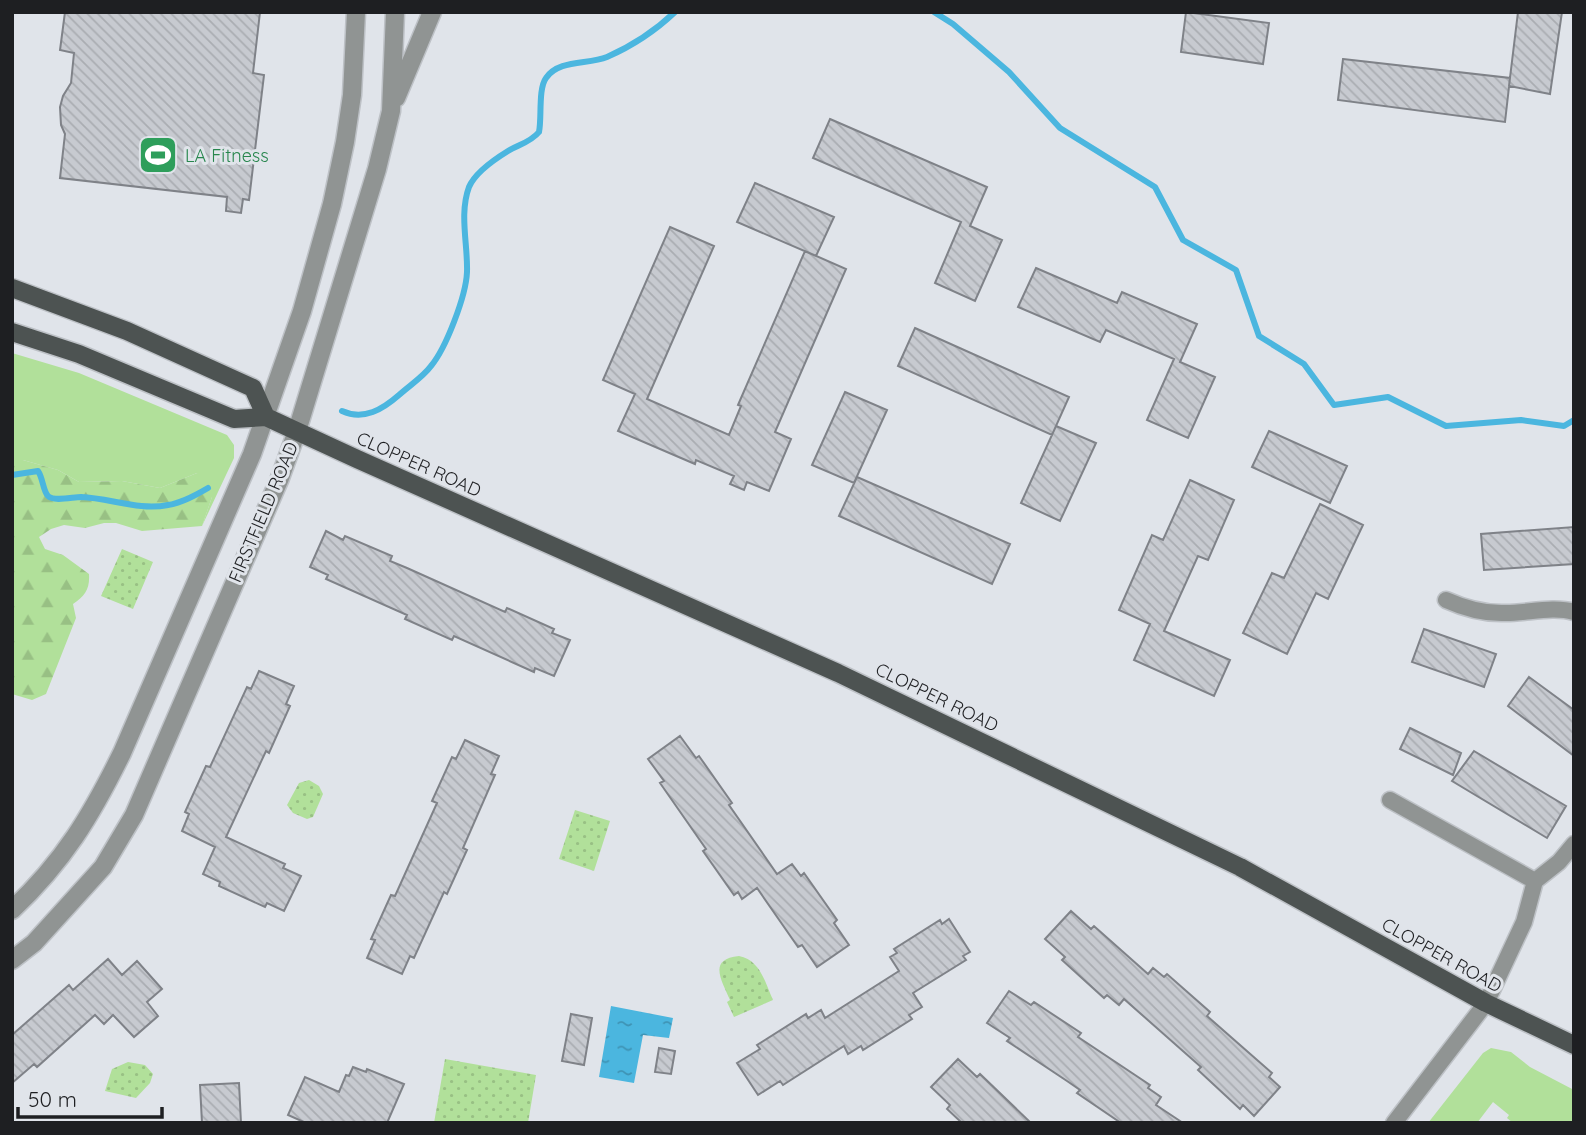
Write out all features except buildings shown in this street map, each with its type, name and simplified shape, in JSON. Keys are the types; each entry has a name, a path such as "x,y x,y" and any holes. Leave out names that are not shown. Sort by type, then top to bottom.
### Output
{"main road":[{"path":"12,288 127,331 253,388 266,417"},
{"name":"CLOPPER ROAD","path":"12,332 79,354 234,419 266,417 860,683 1240,867 1486,1003 1574,1045"}],"street":[{"name":"FIRSTFIELD ROAD","path":"12,910 71,846 102,795 266,417 313,276 332,204 352,95 356,12"},
{"name":"FIRSTFIELD ROAD","path":"12,960 34,943 103,867 134,816 280,478 297,431 377,169 391,111 395,12"},
{"path":"391,111 432,12"},
{"path":"1446,600 1472,611 1574,612"},
{"path":"1390,800 1535,881"},
{"path":"1394,1123 1486,1003 1524,922 1535,881 1559,862 1574,844"}],"green space":[{"path":"12,353 79,373 227,435 234,445 234,458 202,526 212,497 197,473 160,488 122,481 79,482 58,470 23,460 12,460"},
{"path":"12,460 23,460 58,470 79,482 122,481 160,488 197,473 214,476 212,497 202,526 142,531 116,523 85,528 64,525 39,537 45,549 63,555 89,574 89,584 86,592 73,604 76,618 46,694 32,700 12,694"},
{"path":"122,549 153,562 133,609 101,596"},
{"path":"309,780 319,786 323,794 313,817 307,819 293,813 287,805 299,783"},
{"path":"575,810 610,821 594,871 559,859"},
{"path":"739,956 757,967 773,1000 734,1017 727,1002 730,1000 721,979 720,966 723,961"},
{"path":"1491,1048 1511,1052 1530,1067 1574,1090 1574,1123 1513,1123 1507,1118 1509,1115 1493,1102 1477,1123 1428,1123 1483,1053"},
{"path":"445,1059 536,1075 528,1123 434,1123"},
{"path":"128,1062 145,1065 153,1074 150,1083 136,1098 105,1091 112,1069"}],"water":[{"path":"611,1006 673,1018 669,1038 643,1035 634,1083 599,1077"}],"waterway":[{"path":"342,411 358,415 380,409 428,370 437,358 454,321 466,282 464,219 469,187 492,162 539,132 542,89 546,78 566,65 616,53 651,32 675,12"},
{"path":"934,12 953,24 1009,72 1060,128 1155,187 1183,240 1236,270 1259,336 1304,364 1334,405 1388,397 1446,426 1521,420 1564,426 1574,420"},
{"path":"12,475 38,471 46,494 55,499 81,497 146,506 168,505 208,488"}],"place":[{"name":"LA Fitness","path":"158,155"}]}
